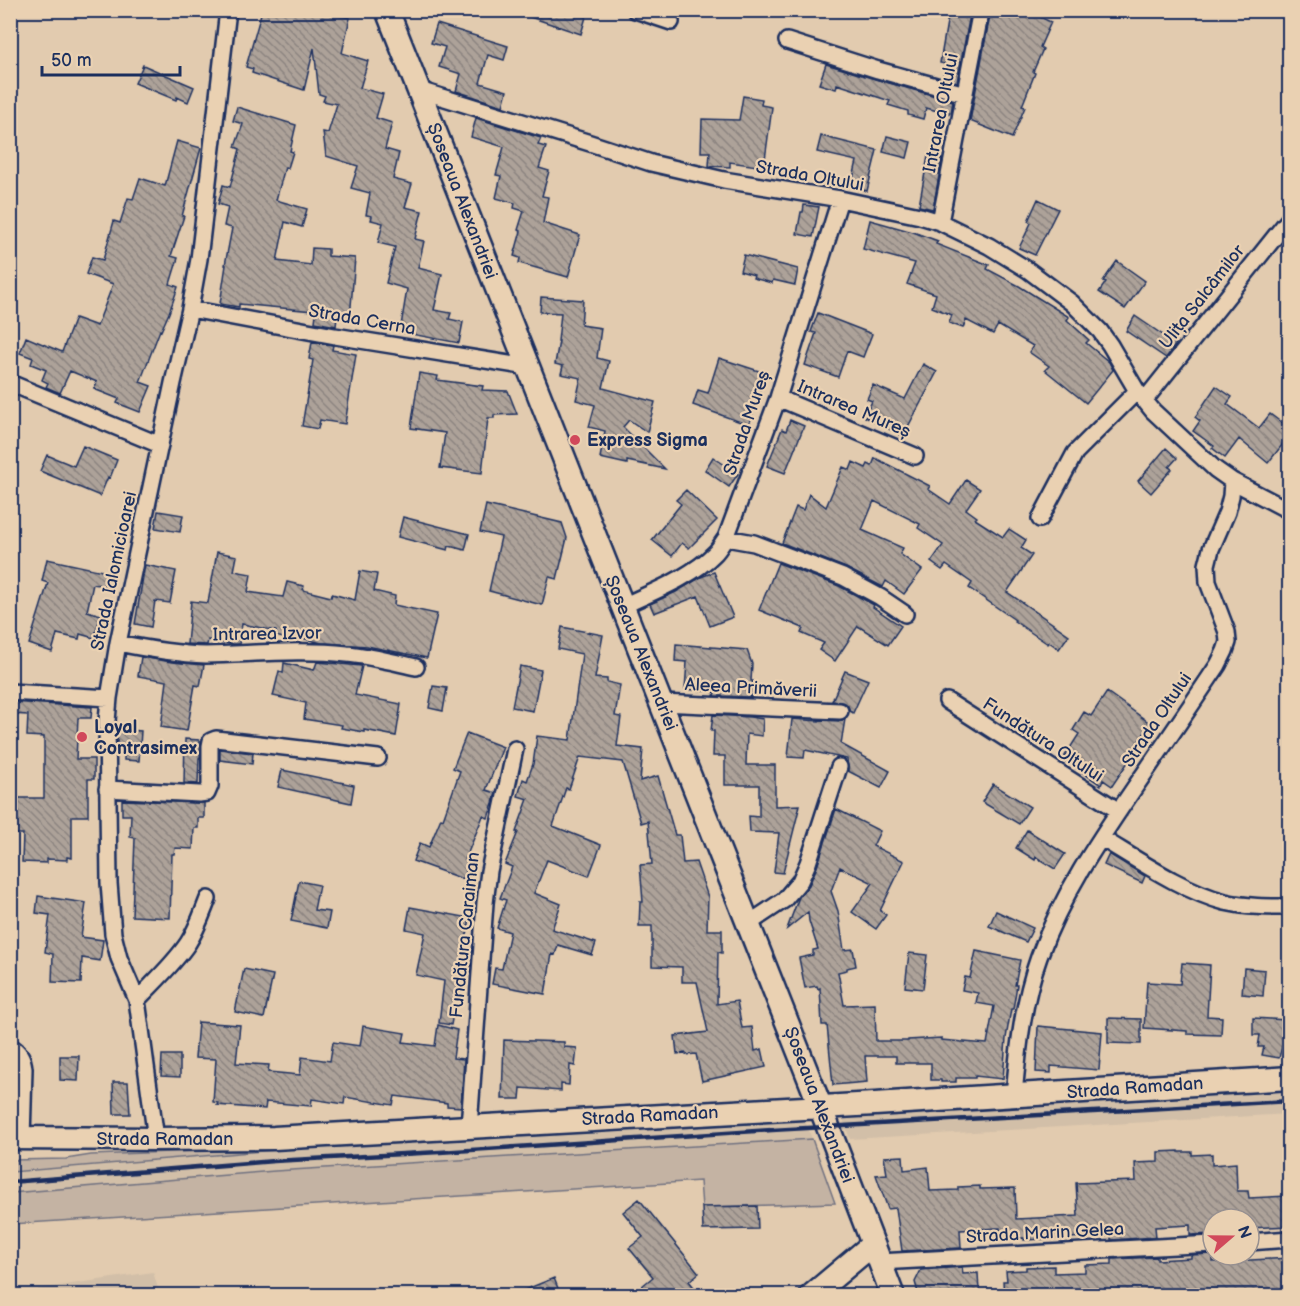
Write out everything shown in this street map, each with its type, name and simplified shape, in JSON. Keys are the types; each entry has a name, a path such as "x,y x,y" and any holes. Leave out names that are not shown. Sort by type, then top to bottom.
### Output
{"main road":[{"name":"Șoseaua Alexandriei","path":"387,10 821,1107 893,1296"},
{"name":"Strada Ramadan","path":"16,1139 274,1138 1290,1078"},
{"path":"811,1296 876,1253"}],"street":[{"name":"Strada Ialomicioarei","path":"156,1139 137,1000 119,958 112,934 108,883 107,721 118,643 199,259 228,10"},
{"path":"635,10 671,22"},
{"name":"Intrarea Oltului","path":"940,222 981,10"},
{"path":"787,41 878,70 965,94"},
{"name":"Strada Oltului","path":"419,90 651,163 724,180 840,200 940,222 999,252 1028,270 1072,303 1100,331 1153,411 1215,470 1232,481 1227,512 1211,549 1207,565 1208,582 1227,632 1228,642 1225,651 1218,665 1101,838 1072,885 1039,958 1025,1010 1014,1096"},
{"name":"Strada Mureș","path":"622,606 696,569 715,553 726,538 778,398 840,200"},
{"name":"Ulița Salcâmilor","path":"1141,396 1290,218"},
{"name":"Strada Cerna","path":"190,309 335,336 528,367"},
{"path":"10,383 160,445"},
{"path":"1040,519 1075,453 1141,396"},
{"name":"Intrarea Mureș","path":"778,398 915,456"},
{"path":"1232,481 1290,511"},
{"path":"726,538 754,543 843,577 880,597 904,614"},
{"name":"Intrarea Izvor","path":"118,643 206,655 345,653 416,667"},
{"path":"10,692 109,698"},
{"name":"Fundătura Oltului","path":"946,701 1119,811"},
{"name":"Aleea Primăverii","path":"661,703 840,711"},
{"path":"107,789 207,793 210,786 210,746 211,741 216,739 378,758"},
{"name":"Fundătura Caraiman","path":"470,1127 485,903 489,871 515,749"},
{"path":"748,924 784,900 800,882 839,767"},
{"path":"1101,838 1202,894 1240,905 1290,907"},
{"path":"137,1000 188,942 208,899"},
{"path":"10,1046 20,1053 24,1069 16,1139"},
{"path":"1261,1241 1290,1239"},
{"name":"Strada Marin Gelea","path":"876,1253 1201,1244"}],"shaded area":[{"path":"1289,1087 1289,1114 850,1139 841,1113"},
{"path":"804,1118 812,1139 275,1171 11,1193 11,1172 275,1150 440,1142"},
{"path":"812,1139 835,1203 702,1207 700,1181 11,1224 11,1193 275,1171"},
{"path":"275,1148 275,1150 11,1172 11,1160"},
{"path":"153,1272 160,1295 40,1295 38,1289"}],"building":[{"path":"262,10 317,10 350,18 342,53 368,61 360,88 383,94 376,118 392,123 385,149 399,153 393,179 412,184 405,207 422,211 415,239 424,241 418,268 442,274 434,310 451,313 449,319 463,322 459,343 400,332 407,289 386,283 395,247 378,243 383,223 371,220 372,216 366,215 370,193 351,188 358,166 326,156 323,132 328,133 337,104 323,101 325,96 319,94 314,48 304,90 252,73 253,69 246,67"},
{"path":"519,10 588,10 581,34 518,13"},
{"path":"949,10 971,10 957,82 943,78 945,64 940,63"},
{"path":"991,10 1025,10 1051,22 1040,47 1043,49 1022,106 1025,107 1012,138 970,121"},
{"path":"437,24 508,46 504,60 488,55 480,83 507,91 503,106 456,91 461,74 439,67 445,47 431,43"},
{"path":"826,64 953,101 951,113 926,108 923,119 908,115 908,111 888,105 890,101 837,84 836,89 819,84"},
{"path":"143,65 194,87 188,102 177,97 176,100 135,83"},
{"path":"743,96 762,99 761,105 772,107 764,167 730,162 730,167 709,166 710,152 701,152 702,119 739,120"},
{"path":"237,107 296,125 290,151 293,152 288,168 285,167 276,200 307,209 302,227 285,222 277,261 311,265 312,248 328,249 328,256 355,258 350,318 337,317 336,326 315,322 316,314 312,313 313,311 220,304 232,228 224,226 228,207 218,204 223,185 230,187 240,149 235,147 243,124 233,121"},
{"path":"476,118 541,138 538,145 546,147 539,168 549,171 542,196 548,197 543,223 580,235 568,277 519,263 520,258 514,256 524,211 514,208 515,203 496,198 501,176 496,175 504,147 471,137"},
{"path":"821,136 877,150 867,191 851,187 857,161 817,152"},
{"path":"887,136 911,142 907,158 883,152"},
{"path":"177,141 201,148 182,216 184,216 171,256 178,258 170,284 178,287 140,382 151,386 140,412 117,403 119,399 94,389 97,382 70,371 60,393 46,387 48,383 42,380 46,370 31,364 33,358 20,353 26,337 62,352 75,318 97,326 113,284 86,274 92,257 103,260 114,221 120,223 128,198 133,199 140,178 165,186"},
{"path":"928,156 942,159 933,209 919,206"},
{"path":"1038,199 1058,209 1035,255 1019,248 1031,223 1028,221"},
{"path":"804,205 819,207 813,237 797,234"},
{"path":"870,220 938,241 936,244 989,265 987,269 1069,317 1067,320 1089,340 1086,343 1109,362 1113,370 1086,403 1045,370 1049,366 1029,352 1033,346 998,325 993,334 966,320 963,328 949,323 952,315 932,307 936,294 907,284 915,263 863,249"},
{"path":"744,255 798,269 795,285 773,280 772,283 753,278 754,275 740,271"},
{"path":"1117,261 1145,281 1125,309 1099,292 1106,282 1103,281"},
{"path":"541,297 583,300 581,325 601,328 597,358 609,361 603,388 655,402 647,432 629,420 623,427 665,469 600,458 605,431 589,427 595,405 576,400 581,378 561,374 563,366 555,364 561,313 540,312"},
{"path":"818,313 872,334 863,357 847,351 838,377 805,365 816,333 811,332"},
{"path":"1135,316 1176,344 1166,358 1126,331"},
{"path":"312,342 333,345 332,350 356,354 345,424 320,420 318,429 302,426 313,360 309,359"},
{"path":"719,358 765,373 749,425 693,405 698,390 708,393"},
{"path":"923,364 937,372 903,436 865,417 872,401 867,399 873,385 905,399"},
{"path":"419,373 438,376 437,380 483,386 482,390 508,391 517,414 494,415 494,418 488,418 482,473 440,468 445,433 411,428"},
{"path":"1216,386 1232,397 1227,404 1259,428 1270,414 1290,429 1290,435 1268,463 1239,439 1225,458 1212,448 1214,446 1193,431 1200,421 1195,417"},
{"path":"790,420 804,426 785,473 767,466 782,429 786,431"},
{"path":"83,446 117,460 100,496 40,471 47,455 74,466"},
{"path":"1166,448 1177,458 1169,467 1172,469 1151,493 1138,481"},
{"path":"713,457 738,474 729,487 705,470"},
{"path":"875,458 930,486 928,489 950,504 966,480 980,489 966,509 977,517 975,519 1003,537 1009,529 1026,540 1021,548 1032,555 1007,592 1069,635 1059,649 1014,621 969,588 972,583 946,565 942,570 931,562 943,545 918,528 920,524 874,501 862,530 903,548 900,554 922,570 904,594 886,581 883,587 846,568 782,543 796,507 803,510 809,494 826,507 843,467 850,470 853,462 866,468 868,464 872,466"},
{"path":"686,490 717,520 689,548 682,543 672,556 652,540 681,504 676,500"},
{"path":"486,505 562,523 567,538 557,579 549,577 542,605 489,591 501,537 480,532"},
{"path":"158,511 183,515 180,532 155,528"},
{"path":"403,517 469,534 465,550 449,546 448,550 398,537"},
{"path":"217,552 237,556 234,571 251,574 248,592 283,597 287,582 304,586 303,590 355,600 360,571 377,574 374,591 395,596 394,605 437,614 427,658 367,646 322,643 293,636 292,640 275,636 276,631 242,624 239,644 208,640 207,645 187,644 191,601 208,603"},
{"path":"47,559 107,572 104,586 93,584 87,611 101,615 94,638 80,634 79,639 57,634 52,652 29,644 48,583 42,581"},
{"path":"778,563 839,586 874,605 873,607 901,626 888,645 858,626 835,661 819,650 824,643 801,633 803,628 759,610"},
{"path":"145,565 176,571 170,603 155,601 151,627 135,624"},
{"path":"714,572 733,617 710,626 698,596 654,613 650,604"},
{"path":"562,627 603,635 595,678 607,679 607,682 620,685 615,716 621,717 617,746 643,749 640,781 658,776 675,835 680,835 683,863 696,862 708,897 707,930 722,930 722,953 718,952 717,1004 737,1001 742,1028 752,1027 755,1051 762,1049 766,1067 702,1081 696,1054 677,1054 675,1036 708,1032 697,982 682,982 682,967 652,966 652,926 639,926 640,902 643,902 640,865 652,864 648,821 641,823 623,762 580,757 553,826 601,845 589,876 547,860 534,893 561,904 552,929 596,943 592,955 558,945 555,955 552,954 545,994 492,984 495,968 502,969 510,932 497,928 506,900 500,898 512,867 505,864 528,799 518,796 523,779 527,781 533,764 537,736 570,740 582,654 558,649"},
{"path":"676,644 747,650 752,664 751,697 714,696 715,692 685,689 687,662 675,661"},
{"path":"141,657 204,665 200,686 195,685 187,731 161,727 167,681 138,676"},
{"path":"317,662 362,666 355,695 401,704 396,736 341,728 342,725 304,719 306,703 273,696 279,671 283,673 284,663 314,670"},
{"path":"520,666 541,670 533,711 512,707"},
{"path":"845,671 868,680 853,713 845,703 832,701"},
{"path":"433,686 447,688 443,711 429,708"},
{"path":"1107,692 1151,724 1112,786 1103,780 1101,785 1063,759 1079,734 1073,730 1084,712 1091,716"},
{"path":"10,702 92,707 91,718 78,718 76,759 94,759 94,779 88,779 88,816 72,816 72,858 67,857 67,860 47,859 47,863 22,862 23,834 10,834 12,798 44,798 44,737 27,736 28,715 10,714"},
{"path":"713,715 763,719 762,736 747,734 746,765 775,765 775,806 800,805 783,873 774,872 779,833 750,832 749,816 759,817 759,785 725,785 725,756 713,756 714,731 711,731"},
{"path":"792,719 840,721 845,719 841,744 890,771 881,788 848,771 847,759 805,750 804,758 788,757"},
{"path":"117,729 141,731 139,761 124,760 124,750 117,750"},
{"path":"467,733 503,747 486,790 496,793 493,803 488,818 483,816 465,860 470,862 463,879 413,861 420,843 429,847 441,818 443,819 460,771 453,768"},
{"path":"185,739 201,742 198,784 184,783"},
{"path":"220,749 253,753 252,764 220,760"},
{"path":"282,770 354,785 351,803 278,787"},
{"path":"993,784 1030,807 1019,824 982,802"},
{"path":"122,800 204,803 204,818 198,818 198,828 194,828 193,849 175,848 172,854 170,918 132,916 135,838 130,837 131,815 122,815"},
{"path":"836,809 880,831 873,846 904,861 880,911 886,915 876,929 852,912 873,883 840,867 831,891 838,911 844,950 853,949 856,966 838,972 844,1005 875,1004 876,1041 941,1038 941,1040 987,1044 994,1006 976,1003 978,993 962,990 965,977 970,978 976,951 1020,960 1006,1038 1003,1079 975,1076 975,1078 956,1078 956,1082 941,1082 941,1080 931,1080 931,1063 896,1063 896,1056 865,1056 867,1082 833,1085 827,1025 822,1025 820,988 818,989 817,986 805,988 799,958 813,955 813,950 818,949 808,912 787,929 799,897 809,885 817,867"},
{"path":"1027,830 1065,854 1055,869 1016,848"},
{"path":"1109,854 1145,876 1142,883 1104,865"},
{"path":"299,881 319,885 314,910 330,912 327,928 291,921"},
{"path":"38,896 86,903 81,937 103,940 100,961 82,958 81,983 52,982 53,954 45,952 50,915 36,913"},
{"path":"410,907 470,918 451,1025 439,1023 444,981 416,975 425,933 406,929"},
{"path":"996,911 1033,928 1026,942 989,926"},
{"path":"909,953 927,955 923,989 905,987"},
{"path":"1182,963 1210,965 1207,1016 1222,1017 1221,1035 1187,1034 1187,1031 1144,1028 1147,982 1180,984"},
{"path":"1244,968 1265,970 1263,996 1242,994"},
{"path":"244,969 273,975 264,1018 235,1012"},
{"path":"1108,1018 1141,1019 1141,1044 1108,1043"},
{"path":"1253,1018 1286,1020 1285,1036 1279,1058 1262,1055 1264,1047 1258,1047 1260,1035 1253,1035"},
{"path":"198,1022 240,1025 236,1063 269,1065 268,1072 300,1075 302,1057 330,1061 333,1042 360,1046 363,1026 405,1033 403,1042 435,1046 438,1025 457,1030 453,1058 464,1059 461,1107 395,1096 393,1105 345,1097 344,1104 312,1099 311,1106 266,1102 265,1109 217,1105 218,1103 213,1102 216,1059 195,1058"},
{"path":"1038,1026 1102,1032 1099,1070 1051,1066 1051,1073 1036,1072"},
{"path":"504,1040 564,1042 564,1047 577,1048 575,1066 570,1065 569,1085 561,1084 561,1091 521,1088 520,1099 502,1099"},
{"path":"162,1055 180,1055 180,1077 161,1076"},
{"path":"60,1056 79,1056 78,1081 60,1080"},
{"path":"113,1082 128,1082 130,1114 114,1114"},
{"path":"1158,1152 1212,1154 1212,1165 1236,1163 1237,1191 1248,1191 1249,1198 1288,1196 1290,1226 1261,1227 1261,1207 1201,1207 1201,1235 1190,1235 1190,1225 1155,1227 1156,1237 1111,1240 1111,1236 1001,1239 1000,1228 960,1230 961,1248 902,1251 896,1208 888,1209 876,1175 887,1174 884,1157 903,1156 904,1170 928,1167 930,1191 980,1186 980,1189 1015,1188 1016,1219 1078,1216 1076,1183 1136,1181 1135,1163 1158,1162"},
{"path":"639,1199 699,1273 689,1281 701,1296 650,1296 642,1286 653,1277 629,1248 643,1237 623,1212"},
{"path":"757,1206 758,1229 703,1230 702,1207"},
{"path":"1191,1255 1201,1255 1201,1267 1261,1267 1261,1260 1290,1258 1290,1296 1004,1296 1003,1281 1007,1281 1006,1271 1026,1270 1026,1267 1054,1266 1054,1273 1085,1272 1085,1265 1112,1264 1112,1259 1157,1257 1157,1260 1191,1258"},
{"path":"962,1267 963,1274 978,1273 979,1292 919,1296 915,1282 921,1270"},
{"path":"554,1278 561,1296 512,1296 512,1295"}],"railway":[{"path":"10,1182 274,1161 1290,1101"}],"place":[{"name":"Express Sigma","path":"575,440"},
{"name":"Loyal Contrasimex","path":"82,737"}]}
